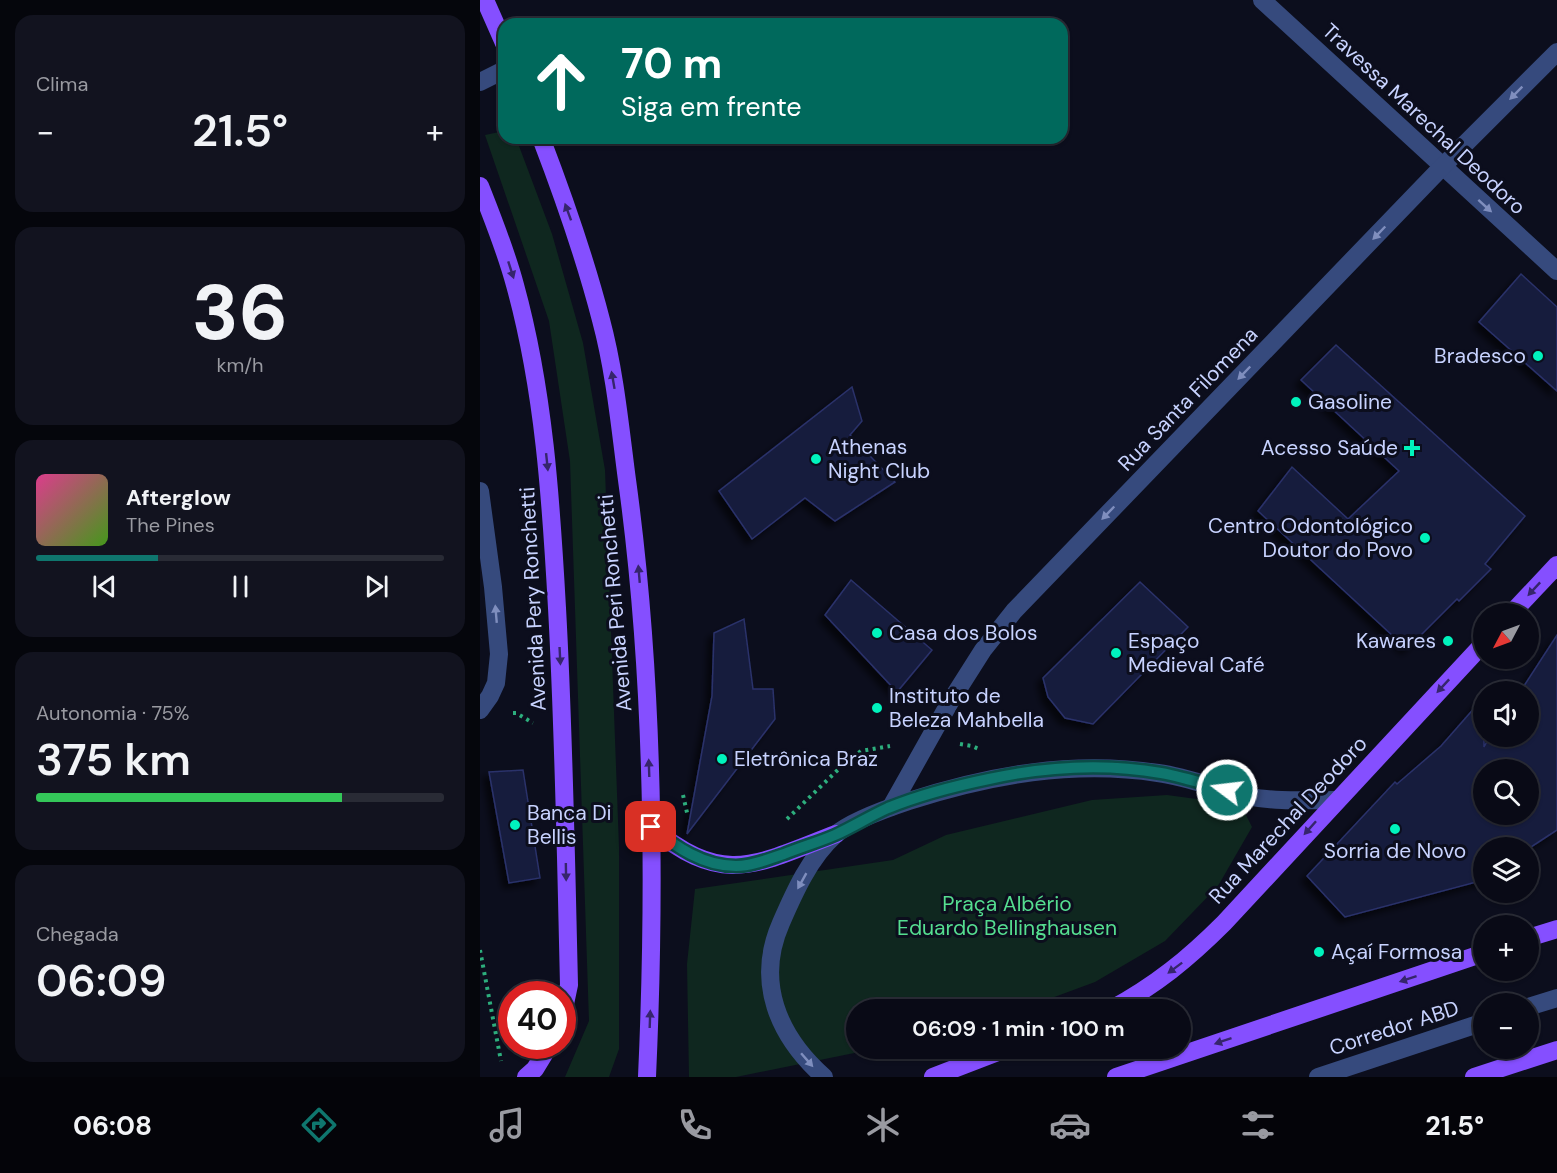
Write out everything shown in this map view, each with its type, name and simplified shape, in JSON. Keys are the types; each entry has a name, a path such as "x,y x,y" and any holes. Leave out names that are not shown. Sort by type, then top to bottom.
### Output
{"main road":[{"path":"484,0 498,30"},
{"name":"Avenida Peri Ronchetti","path":"543,144 575,229 601,320 614,382 636,545 645,634 651,827 650,1014 647,1077"},
{"name":"Avenida Pery Ronchetti","path":"480,186 515,284 529,342 542,419 552,511 563,744 569,981"},
{"path":"1521,603 1557,565"},
{"name":"Rua Marechal Deodoro","path":"1129,999 1147,989 1190,957 1224,923 1473,655"},
{"path":"651,827 677,848 711,862 735,866 770,859 836,834"},
{"path":"1539,935 1557,929"},
{"path":"1116,1077 1473,957"},
{"path":"1474,1077 1557,1050"},
{"path":"530,1073 540,1059"},
{"path":"933,1077 980,1059"}],"street":[{"name":"Travessa Marechal Deodoro","path":"1262,0 1557,271"},
{"name":"Rua Santa Filomena","path":"891,807 950,702 983,650 1014,611 1442,167 1557,52"},
{"path":"480,82 498,73"},
{"path":"480,491 499,654 496,683 480,710"},
{"path":"824,1077 802,1056 782,1022 771,992 768,975 774,942 786,911 812,864 836,834 891,807 929,795 989,779 1061,769 1124,770 1170,775 1246,796 1336,800"},
{"path":"1539,1004 1557,998"},
{"name":"Corredor ABD","path":"1318,1077 1473,1026"}],"path":[{"path":"505,714 516,713 563,744"},
{"path":"780,825 846,762 861,751 872,748 928,743 980,748 985,753 989,779"},
{"path":"682,792 692,826"},
{"path":"480,950 502,1066"}],"green space":[{"path":"498,132 498,144 518,144 552,234 583,343 605,470 619,847 619,1049 609,1077 565,1077 573,1059 576,1059 576,1051 589,1021 570,461 549,321 485,135"},
{"name":"Praça Albério Eduardo Bellinghausen","path":"1167,795 1241,805 1252,827 1218,886 1165,941 1095,982 1049,999 846,999 846,1055 736,1077 689,1077 687,964 695,889 893,860 946,835 1092,800"}],"building":[{"name":"Bradesco","path":"1521,274 1557,307 1557,391 1479,322"},
{"path":"1336,345 1525,516 1485,564 1491,569 1407,649 1258,511 1292,467 1348,519 1399,471 1301,380"},
{"name":"Athenas Night Club","path":"852,387 862,421 850,435 895,482 835,521 805,498 752,539 719,491"},
{"name":"Casa dos Bolos","path":"851,580 932,650 897,692 825,615"},
{"name":"Espaço Medieval Café","path":"1140,582 1188,627 1093,724 1065,718 1048,697 1043,678"},
{"name":"Eletrônica Braz","path":"744,619 753,689 773,689 775,719 687,834 712,696 714,633"},
{"path":"1557,635 1557,830 1539,842 1539,837 1473,837 1473,883 1345,917 1307,876 1395,782 1397,784 1441,746 1473,710 1473,747 1539,747 1539,681 1527,681 1535,669 1539,669 1539,663"},
{"name":"Banca Di Bellis","path":"523,770 540,878 509,883 489,772"}],"place":[{"name":"Bradesco","path":"1538,356"},
{"name":"Gasoline","path":"1296,402"},
{"name":"Acesso Saúde","path":"1412,448"},
{"name":"Athenas Night Club","path":"816,459"},
{"name":"Centro Odontológico Doutor do Povo","path":"1425,538"},
{"name":"Casa dos Bolos","path":"877,633"},
{"name":"Kawares","path":"1448,641"},
{"name":"Espaço Medieval Café","path":"1116,653"},
{"name":"Instituto de Beleza Mahbella","path":"877,708"},
{"name":"Eletrônica Braz","path":"722,759"},
{"name":"Banca Di Bellis","path":"515,825"},
{"name":"Sorria de Novo","path":"1395,829"},
{"name":"Açaí Formosa","path":"1319,952"}],"route":[{"path":"651,827 677,848 702,860 735,866 748,865 797,849 836,834 891,807 989,779 1028,772 1090,768 1159,773 1227,790"}]}
